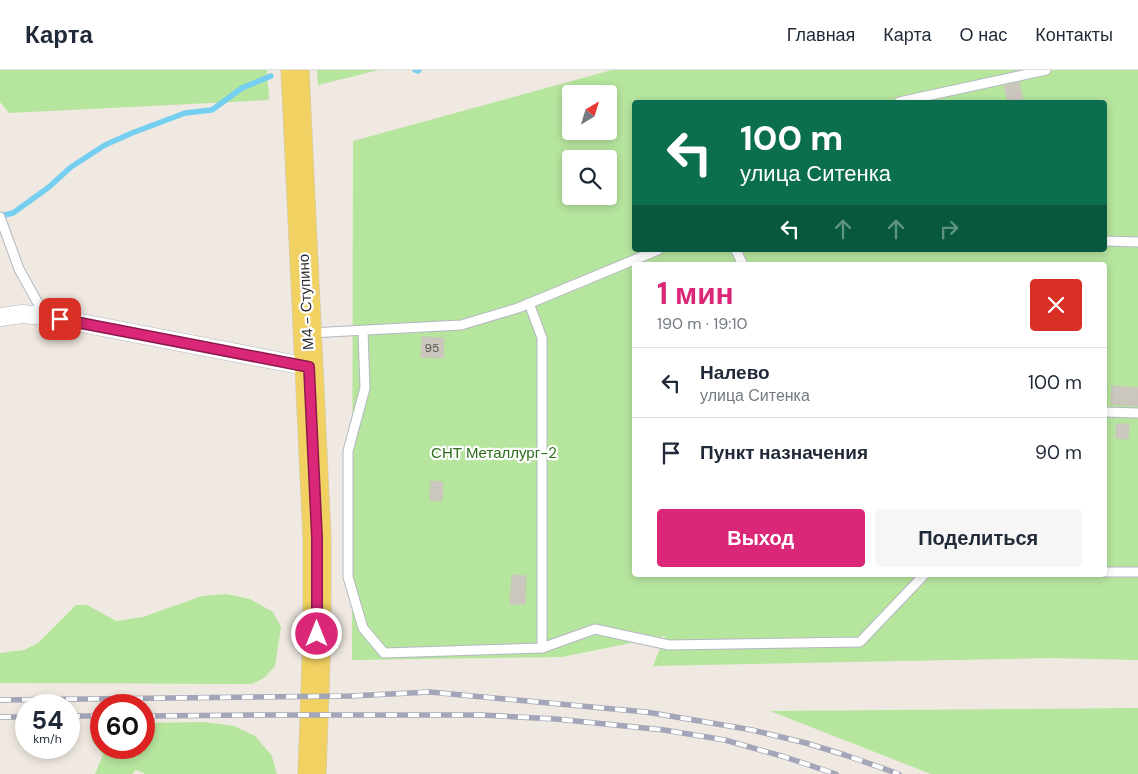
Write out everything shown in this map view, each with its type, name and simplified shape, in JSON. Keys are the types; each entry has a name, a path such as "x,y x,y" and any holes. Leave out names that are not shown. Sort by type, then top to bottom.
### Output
{"main road":[{"name":"М4 - Ступино","path":"295,70 317,538 317,634 312,774"}],"street":[{"path":"0,317 22,314 45,316 309,367"}],"lane":[{"path":"908,100 1046,70"},
{"path":"0,217 19,269 45,316"},
{"path":"1107,242 1138,242"},
{"path":"307,334 461,325 518,308 653,252"},
{"path":"530,303 542,338 542,648"},
{"path":"363,330 364,388 348,450 348,577 363,628 384,653 542,648 595,629 669,645 860,642 922,577"},
{"path":"1107,412 1138,413"},
{"path":"1107,572 1138,572"}],"green space":[{"path":"0,70 267,70 269,100 9,113 0,102"},
{"path":"317,70 379,70 318,85"},
{"name":"СНТ Металлург-2","path":"612,70 1138,70 1138,660 1049,658 653,666 665,636 562,657 352,660 353,141"},
{"path":"226,594 250,599 273,612 281,627 275,666 264,678 252,684 0,683 0,653 24,650 38,643 76,605 87,605 116,621 143,617 202,596"},
{"path":"1138,708 1138,774 931,774 770,711"},
{"path":"204,722 234,726 255,736 272,756 277,774 144,774 136,770 132,774 95,774 101,759 155,759 155,723"}],"building":[{"path":"1019,82 1023,100 1008,100 1004,86"},
{"path":"422,337 444,338 443,358 421,357"},
{"path":"1112,386 1138,388 1138,406 1111,404"},
{"path":"1116,424 1129,424 1128,439 1116,438"},
{"path":"431,481 443,482 442,501 430,500"},
{"path":"512,575 526,576 525,604 510,604"}],"waterway":[{"path":"415,70 419,70"},
{"path":"0,216 13,213 49,187 71,167 105,145 185,113 212,110 242,88 271,76"}],"railway":[{"path":"0,700 350,696 430,692 646,712 752,730 806,743 899,774"},
{"path":"155,716 481,715 556,719 664,730 725,740 836,774"},
{"path":"80,716 90,716"},
{"path":"0,717 15,717"}],"route":[{"path":"60,319 309,367 317,538 317,634"}]}
